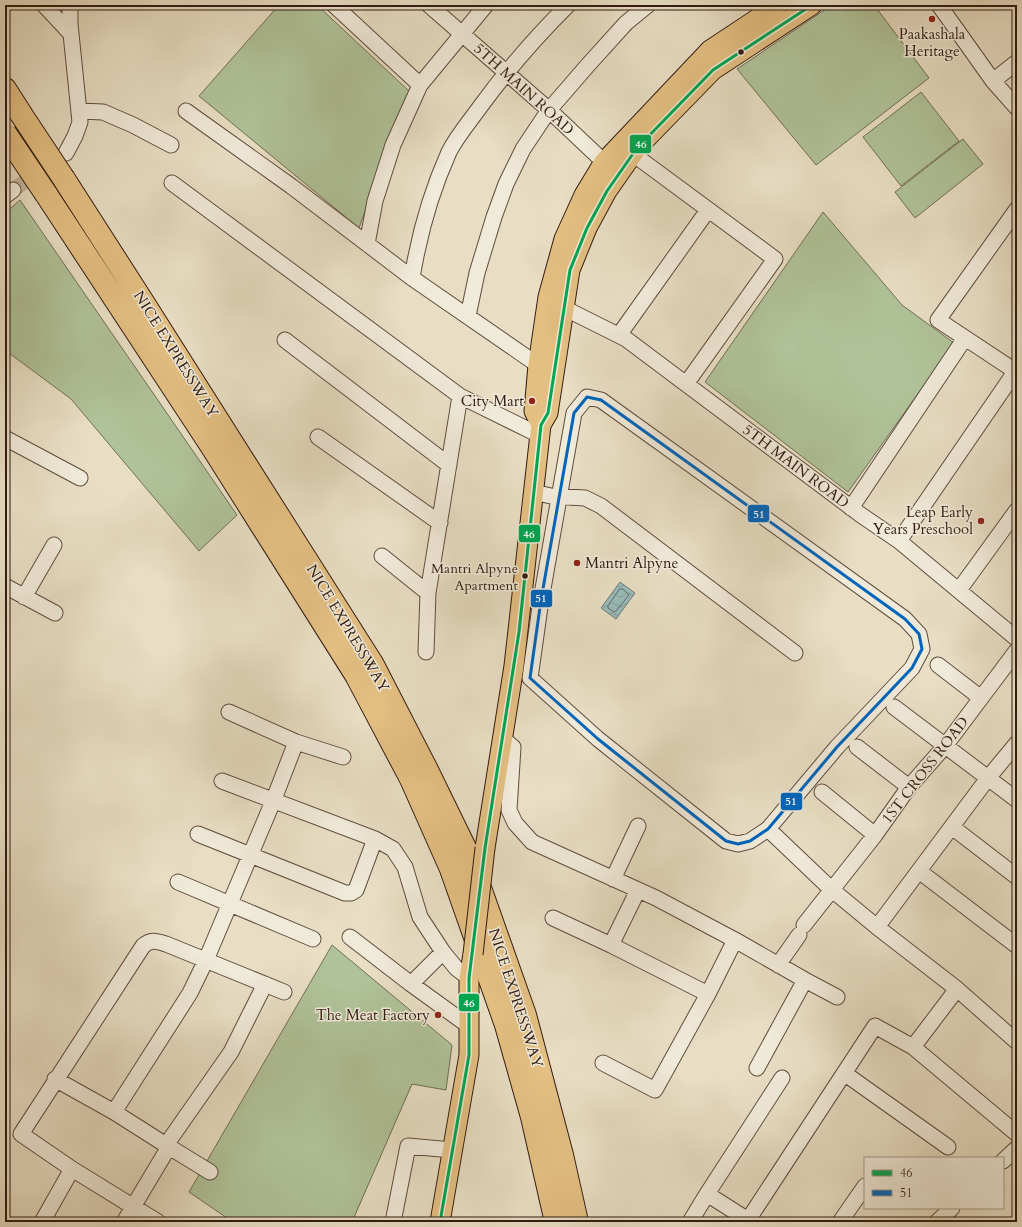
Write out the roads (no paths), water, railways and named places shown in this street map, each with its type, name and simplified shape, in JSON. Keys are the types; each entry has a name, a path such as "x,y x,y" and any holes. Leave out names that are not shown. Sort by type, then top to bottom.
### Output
{"highway":[{"name":"NICE EXPRESSWAY","path":"5,88 369,658 427,770 468,854 525,1015 562,1155 577,1222"},
{"name":"NICE EXPRESSWAY","path":"5,133 212,447 356,675 411,779 451,870 506,1025 532,1117 556,1222"}],"main road":[{"path":"540,430 534,410 538,365 548,297 564,239 584,195 612,168 710,50 778,5"},
{"path":"440,1222 469,1055 469,978 473,954 484,848 514,666 540,430 548,413 570,270 587,228 606,191 612,168 633,154 637,148 714,70 812,5"}],"street":[{"path":"44,5 71,34"},
{"path":"66,153 75,136 80,122 69,13 70,5"},
{"path":"334,5 420,85"},
{"name":"5TH MAIN ROAD","path":"429,5 549,110 612,168"},
{"path":"367,244 375,201 393,145 420,85 486,5"},
{"path":"412,278 418,240 436,185 450,151 505,73 537,36 568,5"},
{"path":"468,316 477,273 506,184 522,149 549,110 626,23 648,5"},
{"path":"943,6 993,81 1017,108"},
{"path":"993,81 1017,62"},
{"path":"79,111 103,112 133,124 171,145"},
{"path":"186,111 291,186 412,278 538,365"},
{"path":"633,154 775,259 686,384"},
{"path":"172,183 460,396 540,430"},
{"path":"900,541 1016,370 938,320 1017,209"},
{"path":"620,335 708,210"},
{"name":"5TH MAIN ROAD","path":"564,308 620,335 851,508 900,541 1017,639"},
{"path":"851,508 965,338"},
{"path":"285,340 449,465"},
{"path":"426,652 428,593 460,396"},
{"path":"587,397 601,400 905,619 919,634 922,649 912,668 837,748 768,829 750,841 738,844 726,841 598,739 530,678 540,608 574,413 587,397"},
{"path":"318,436 440,523"},
{"path":"5,438 80,478"},
{"path":"534,492 560,497 585,498 601,506 795,653"},
{"path":"959,590 1017,510"},
{"path":"24,597 54,545"},
{"path":"382,556 428,593"},
{"path":"5,586 55,613"},
{"path":"521,609 540,608"},
{"name":"1ST CROSS ROAD","path":"778,965 831,889 875,835 908,787 945,746 1017,650"},
{"path":"938,665 981,698"},
{"path":"894,707 1017,800"},
{"path":"229,712 296,742 343,757"},
{"path":"502,738 513,747 509,810 515,823 532,842 656,898 837,997"},
{"path":"114,1112 190,993 206,960 274,799 296,742"},
{"path":"877,927 988,778 1017,743"},
{"path":"857,747 908,787"},
{"path":"222,781 274,799 375,839 393,849 405,867 420,917 443,952 456,968 469,978"},
{"path":"822,792 875,835"},
{"path":"613,878 638,826"},
{"path":"952,827 1017,876"},
{"path":"768,829 831,889 957,989 1017,1042"},
{"path":"198,834 345,893 351,893 356,890 375,839"},
{"path":"919,871 1017,946"},
{"path":"178,882 313,939"},
{"path":"611,945 638,890"},
{"path":"553,918 611,945 708,994"},
{"path":"350,938 469,1026"},
{"path":"158,1222 72,1169 21,1134 147,942 153,940 166,944 284,992"},
{"path":"603,1063 655,1090 708,994 734,940"},
{"path":"411,984 443,952"},
{"path":"757,1068 805,980"},
{"path":"124,1222 167,1150 166,1145 231,1052 265,984"},
{"path":"913,1047 957,989"},
{"path":"707,1194 749,1221 876,1026 913,1047 1017,1134"},
{"path":"844,1073 948,1146"},
{"path":"690,1222 782,1078"},
{"path":"56,1079 114,1112 210,1172"},
{"path":"393,1222 408,1146 452,1150"},
{"path":"1004,1160 1017,1148"},
{"path":"42,1222 72,1169"},
{"path":"840,1222 864,1187"},
{"path":"937,1222 951,1209"}],"water":[{"path":"620,582 635,593 616,619 601,608"}],"tunnel":[{"path":"13,190 60,157"}],"place":[{"name":"Paakashala Heritage","path":"932,19"},
{"name":"City Mart","path":"532,401"},
{"name":"Leap Early Years Preschool","path":"981,521"},
{"name":"Mantri Alpyne","path":"577,563"},
{"name":"Mantri Alpyne Apartment","path":"525,576"},
{"name":"The Meat Factory","path":"438,1015"}]}
